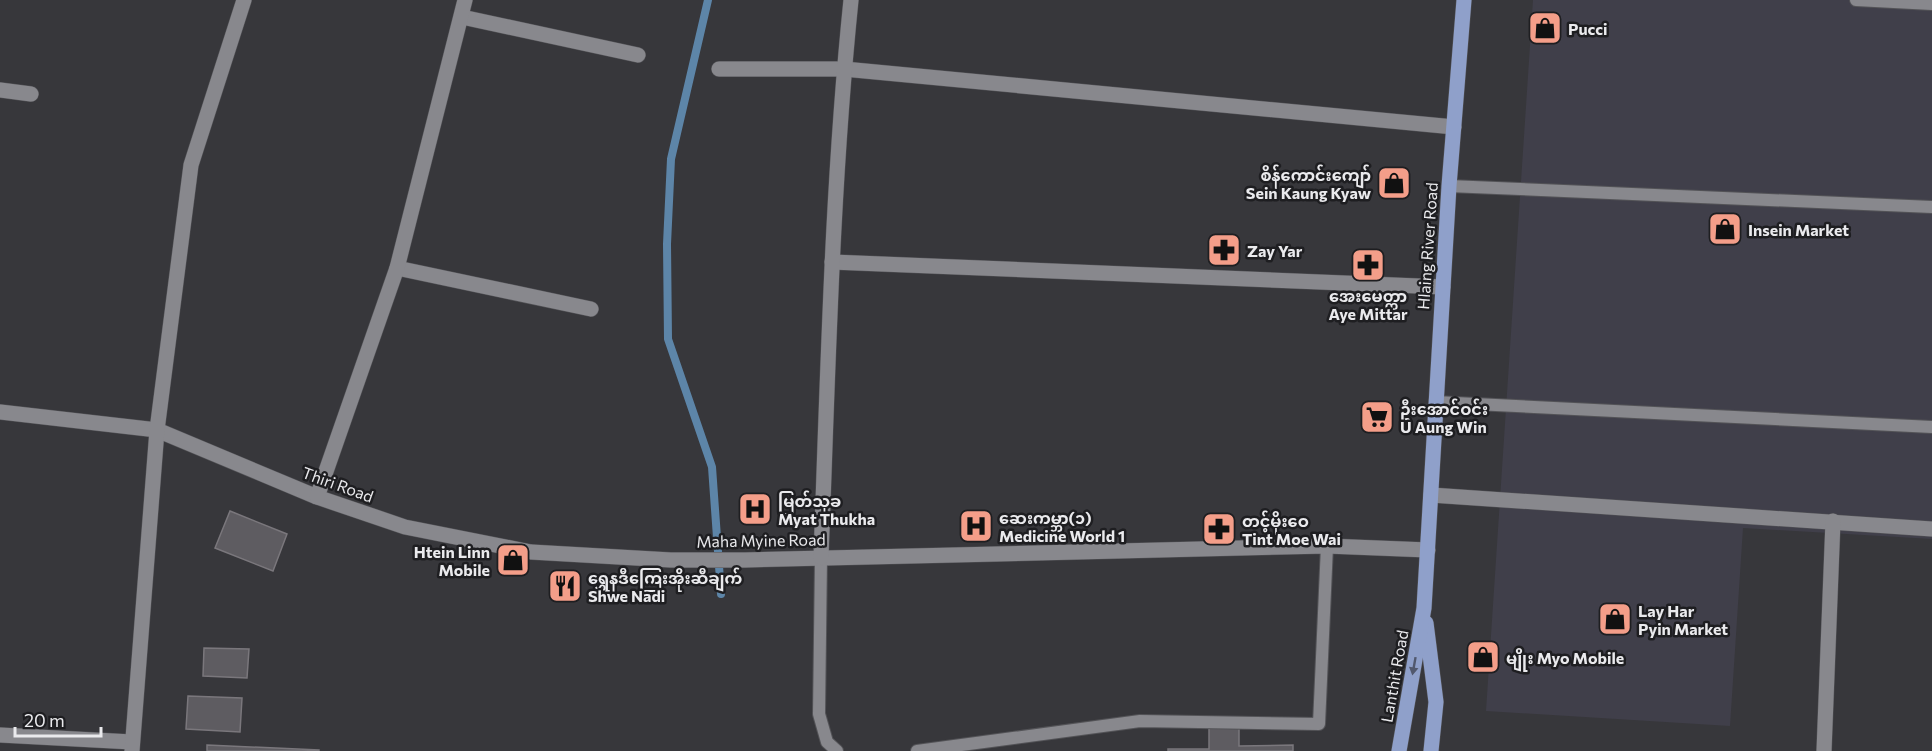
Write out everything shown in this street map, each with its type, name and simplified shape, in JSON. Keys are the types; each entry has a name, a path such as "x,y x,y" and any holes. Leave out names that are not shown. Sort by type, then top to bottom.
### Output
{"main road":[{"name":"Hlaing River Road","path":"1431,495 1449,186 1464,0"},
{"name":"Lanthit Road","path":"1399,751 1424,608 1431,495"},
{"name":"Lanthit Road","path":"1424,608 1436,702 1431,751"}],"street":[{"path":"0,735 132,747 157,430 191,165 244,0"},
{"path":"317,497 397,268 465,0"},
{"path":"821,557 832,262 844,69 851,0"},
{"path":"462,17 638,55"},
{"path":"719,69 844,69 1454,127"},
{"path":"0,90 31,94"},
{"path":"832,262 1443,287"},
{"path":"397,268 591,309"},
{"name":"Thiri Road","path":"0,412 157,430 317,497 405,527 531,552 671,560"},
{"path":"1431,495 1932,529"},
{"path":"1824,751 1833,521"},
{"name":"Maha Myine Road","path":"671,560 1328,546 1428,550"}],"lane":[{"path":"1856,0 1932,4"},
{"path":"1449,186 1932,207"},
{"path":"1435,402 1932,427"},
{"path":"917,751 1140,721 1319,724 1328,546"},
{"path":"821,557 819,714 827,742 837,751"}],"shaded area":[{"name":"Insein Market","path":"1533,0 1932,0 1932,539 1743,528 1730,726 1486,711"}],"building":[{"path":"230,511 287,534 273,571 215,548"},
{"path":"204,648 249,649 247,678 203,676"},
{"path":"188,696 242,698 240,732 186,729"},
{"path":"1209,728 1239,728 1239,746 1293,745 1293,751 1168,751 1168,749 1209,749"},
{"path":"207,745 319,750 319,751 207,751"}],"waterway":[{"path":"708,0 671,159 667,244 668,339 712,467 721,594"}],"place":[{"name":"Pucci","path":"1545,28"},
{"name":"စိန်ကောင်းကျော် Sein Kaung Kyaw","path":"1394,183"},
{"name":"Insein Market","path":"1725,229"},
{"name":"Zay Yar","path":"1224,250"},
{"name":"အေးမေတ္တာ Aye Mittar","path":"1368,265"},
{"name":"ဦးအောင်ဝင်း U Aung Win","path":"1377,417"},
{"name":"မြတ်သုခ Myat Thukha","path":"755,509"},
{"name":"ဆေးကမ္ဘာ(၁) Medicine World 1","path":"976,526"},
{"name":"တင့်မိုးဝေ Tint Moe Wai","path":"1219,529"},
{"name":"Htein Linn Mobile","path":"513,560"},
{"name":"ရွှေနဒီကြေးအိုးဆီချက် Shwe Nadi","path":"565,586"},
{"name":"Lay Har Pyin Market","path":"1615,619"},
{"name":"မျိုး Myo Mobile","path":"1483,657"}]}
